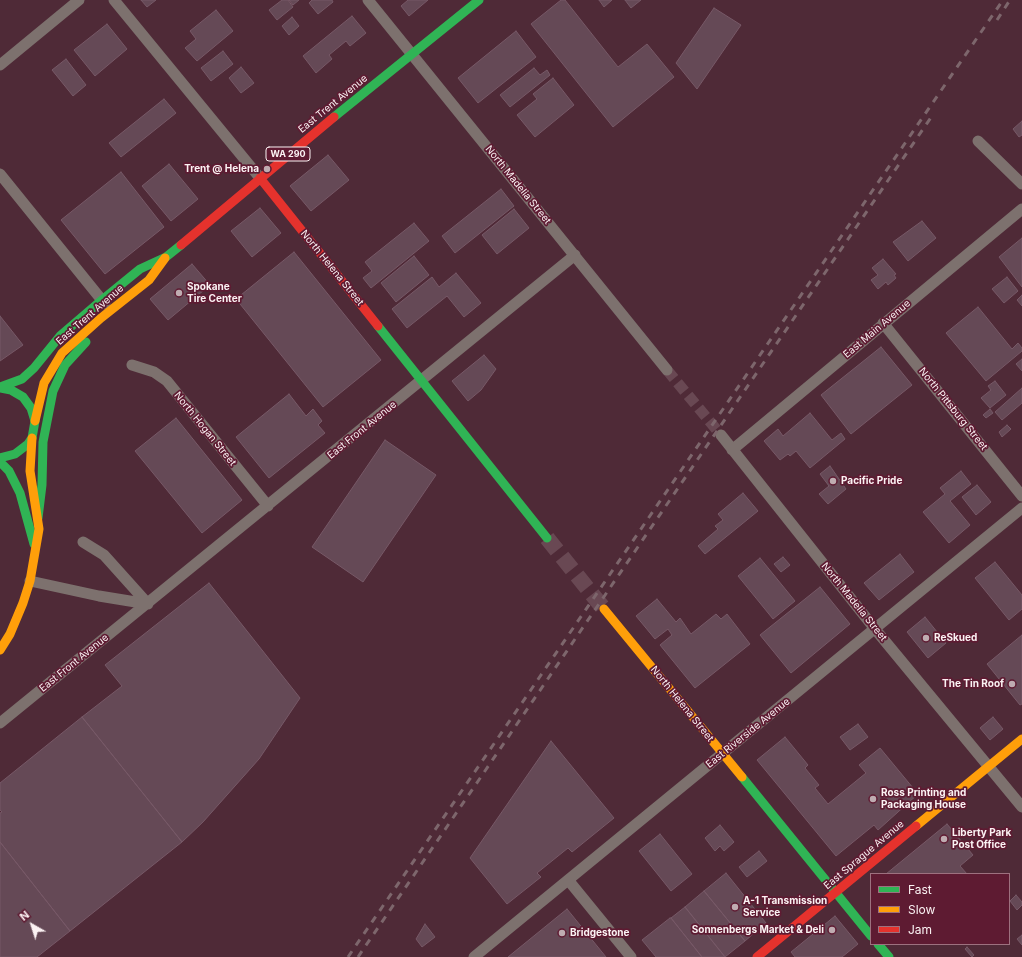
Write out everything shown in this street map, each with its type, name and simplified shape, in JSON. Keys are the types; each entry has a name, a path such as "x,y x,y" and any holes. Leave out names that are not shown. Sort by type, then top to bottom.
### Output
{"street":[{"path":"0,65 79,0"},
{"name":"North Helena Street","path":"114,0 260,178 547,538"},
{"name":"North Madelia Street","path":"368,0 667,370"},
{"name":"East Trent Avenue","path":"35,421 41,393 56,362 70,344 149,280 166,257 260,178 479,0"},
{"path":"978,141 1022,184"},
{"path":"0,174 111,310"},
{"name":"East Main Avenue","path":"732,450 1022,209"},
{"name":"East Front Avenue","path":"0,723 575,255"},
{"name":"East Trent Avenue","path":"0,388 15,383 27,374 55,341 140,269 166,257"},
{"path":"38,518 42,485 42,442 50,404 59,376 76,351 127,306 149,280"},
{"name":"North Pittsburg Street","path":"883,323 1022,496"},
{"name":"North Hogan Street","path":"132,365 154,372 167,381 268,506"},
{"path":"0,388 11,390 23,397 31,408 35,421"},
{"name":"WA 290","path":"32,438 35,421"},
{"name":"North Madelia Street","path":"720,435 875,629 1022,807"},
{"path":"0,650 16,621 30,581 35,545 39,529 31,474 30,450 32,438"},
{"path":"0,458 16,454 22,450 32,438"},
{"path":"0,462 9,471 20,493 35,545"},
{"name":"East Riverside Avenue","path":"474,957 569,881 1022,508"},
{"path":"83,542 104,554 148,604"},
{"path":"30,581 99,596 148,604"},
{"name":"North Helena Street","path":"604,609 870,935"},
{"name":"East Sprague Avenue","path":"757,957 1022,739"},
{"path":"569,881 631,957"},
{"path":"879,945 889,957"}],"building":[{"path":"141,0 156,0 147,7"},
{"path":"282,0 288,0 293,7 277,20 269,10"},
{"path":"289,0 299,0 293,5"},
{"path":"312,0 332,0 333,2 318,14 309,3"},
{"path":"408,0 428,0 409,16 401,6"},
{"path":"561,0 565,0 618,67 647,44 674,77 613,127 531,24"},
{"path":"599,0 612,0 604,7"},
{"path":"625,0 641,0 631,8"},
{"path":"714,8 741,25 697,89 676,63"},
{"path":"216,10 233,31 197,61 185,48 196,39 190,31"},
{"path":"352,16 366,33 350,46 346,41 329,55 332,59 316,73 303,56"},
{"path":"292,17 299,26 289,35 282,26"},
{"path":"107,24 127,49 95,76 74,50"},
{"path":"516,31 536,57 478,103 458,78"},
{"path":"223,51 233,64 211,81 201,68"},
{"path":"66,59 86,85 73,96 52,70"},
{"path":"241,67 254,83 241,93 229,78"},
{"path":"534,68 540,75 547,70 550,75 510,107 500,95"},
{"path":"553,78 574,105 535,137 517,115 537,99 533,94"},
{"path":"164,99 176,113 121,157 109,143"},
{"path":"1022,121 1022,135 1019,137 1013,129"},
{"path":"328,155 349,180 311,211 290,186"},
{"path":"169,164 198,199 171,221 142,186"},
{"path":"121,172 164,227 105,274 61,220"},
{"path":"501,189 514,206 455,253 442,236"},
{"path":"260,208 281,233 252,257 231,231"},
{"path":"514,209 529,228 497,254 482,235"},
{"path":"922,221 936,238 908,261 893,242"},
{"path":"414,223 429,241 371,288 363,278 372,271 365,262"},
{"path":"1022,238 1022,287 999,257"},
{"path":"294,252 381,360 323,407 236,299"},
{"path":"414,256 429,275 396,302 381,283"},
{"path":"883,259 896,274 894,275 896,278 888,285 886,282 878,289 871,280 878,275 872,268"},
{"path":"192,264 210,285 168,320 150,299"},
{"path":"456,273 481,303 464,317 447,296 407,328 392,309 432,277 439,287"},
{"path":"1007,277 1018,291 1004,303 992,289"},
{"path":"1022,295 1022,306 1017,300"},
{"path":"978,307 1012,349 1018,343 1022,348 1022,351 986,381 946,333"},
{"path":"0,316 23,345 0,361"},
{"path":"881,347 912,385 851,434 821,395"},
{"path":"484,355 496,369 481,390 468,401 452,381"},
{"path":"1022,359 1022,371 1016,364"},
{"path":"995,381 1006,395 990,408 981,398 991,390 988,386"},
{"path":"1022,388 1022,403 1002,420 995,412"},
{"path":"289,394 306,416 313,409 322,421 318,425 325,433 269,478 236,437"},
{"path":"990,409 993,413 986,418 983,415"},
{"path":"810,413 832,440 841,433 845,439 810,468 796,451 790,456 788,454 780,460 764,441 778,429 783,436"},
{"path":"176,418 242,500 202,533 135,451"},
{"path":"1007,425 1011,429 1002,437 999,432"},
{"path":"385,440 436,475 363,582 312,547"},
{"name":"Pacific Pride","path":"830,466 846,489 828,504 819,494 829,486 820,474"},
{"path":"961,471 971,484 950,501 970,525 949,543 923,512 945,494 940,488"},
{"path":"977,485 991,502 976,515 962,497"},
{"path":"743,493 758,511 705,554 698,546 718,529 715,526 723,520 718,514"},
{"path":"900,554 914,572 879,600 864,583"},
{"path":"783,557 790,565 781,572 774,564"},
{"path":"760,558 795,601 773,619 738,576"},
{"path":"995,562 1022,595 1022,609 1009,620 975,578"},
{"path":"209,583 300,698 259,759 203,822 182,842 82,717 122,686 105,665"},
{"path":"820,587 850,624 791,673 760,635"},
{"path":"657,599 676,622 680,618 691,634 716,614 721,619 727,614 750,644 695,688 660,645 672,635 668,629 655,639 636,616"},
{"name":"ReSkued","path":"925,617 946,643 928,658 907,632"},
{"name":"The Tin Roof","path":"1022,635 1022,704 1020,705 987,664"},
{"path":"82,717 182,842 70,931 0,842 0,813 2,812 0,810 0,783"},
{"path":"993,717 1003,729 990,740 980,728"},
{"path":"858,724 868,737 850,750 840,737"},
{"name":"Ross Printing and Packaging House","path":"785,737 808,765 805,768 819,785 815,788 828,804 866,773 859,765 880,748 918,794 878,830 874,825 836,856 757,760"},
{"path":"551,741 614,818 572,852 568,848 537,873 541,877 507,904 470,858"},
{"name":"Liberty Park Post Office","path":"947,824 973,855 960,866 966,873 887,873"},
{"path":"720,825 734,842 724,851 720,846 715,851 705,838"},
{"path":"660,834 692,874 671,891 639,851"},
{"path":"0,842 70,931 37,957 0,957"},
{"path":"759,851 767,861 747,877 739,867"},
{"name":"A-1 Transmission Service","path":"726,873 766,923 745,941 704,891"},
{"path":"704,891 745,941 725,957 685,907"},
{"path":"1016,895 1022,902 1022,905 1017,910 1010,901"},
{"path":"685,907 725,957 702,957 671,918"},
{"name":"Bridgestone","path":"567,909 606,957 508,957"},
{"name":"Sonnenbergs Market & Deli","path":"835,916 858,944 842,957 795,957 791,952"},
{"path":"670,918 702,957 656,957 642,940"},
{"path":"425,924 435,937 422,947 416,939"},
{"path":"1022,935 1022,945 1017,939"},
{"path":"967,947 974,955 972,957 965,949"}],"tunnel":[{"path":"667,370 721,435"},
{"path":"547,538 604,609"}],"railway":[{"path":"348,957 1003,0"},
{"path":"997,20 1010,0"},
{"path":"358,957 932,116"}],"traffic: fast":[{"path":"334,117 479,0"},
{"path":"0,387 22,379 34,368 60,336 102,300 140,269 166,257 181,245"},
{"path":"378,326 547,538"},
{"path":"38,518 42,485 43,442 53,391 65,365 86,342"},
{"path":"0,388 11,390 23,397 31,408 35,421 32,438 28,444 15,454 0,458"},
{"path":"0,462 9,471 20,493 34,544"},
{"path":"742,777 870,935"},
{"path":"879,945 889,957"}],"traffic: slow":[{"path":"35,421 44,383 62,353 101,318 149,280 165,258"},
{"path":"0,650 10,634 23,603 30,581 39,529 30,471 32,438"},
{"path":"604,609 742,777"},
{"path":"916,826 1022,739"}],"traffic: jam":[{"path":"181,245 334,117"},
{"path":"260,178 378,326"},
{"path":"757,957 916,826"}],"place":[{"name":"Trent @ Helena","path":"267,169"},
{"name":"Spokane Tire Center","path":"179,293"},
{"name":"Pacific Pride","path":"833,481"},
{"name":"ReSkued","path":"926,638"},
{"name":"The Tin Roof","path":"1012,684"},
{"name":"Ross Printing and Packaging House","path":"873,799"},
{"name":"Liberty Park Post Office","path":"944,839"},
{"name":"A-1 Transmission Service","path":"735,907"},
{"name":"Sonnenbergs Market & Deli","path":"832,930"},
{"name":"Bridgestone","path":"562,933"}]}
